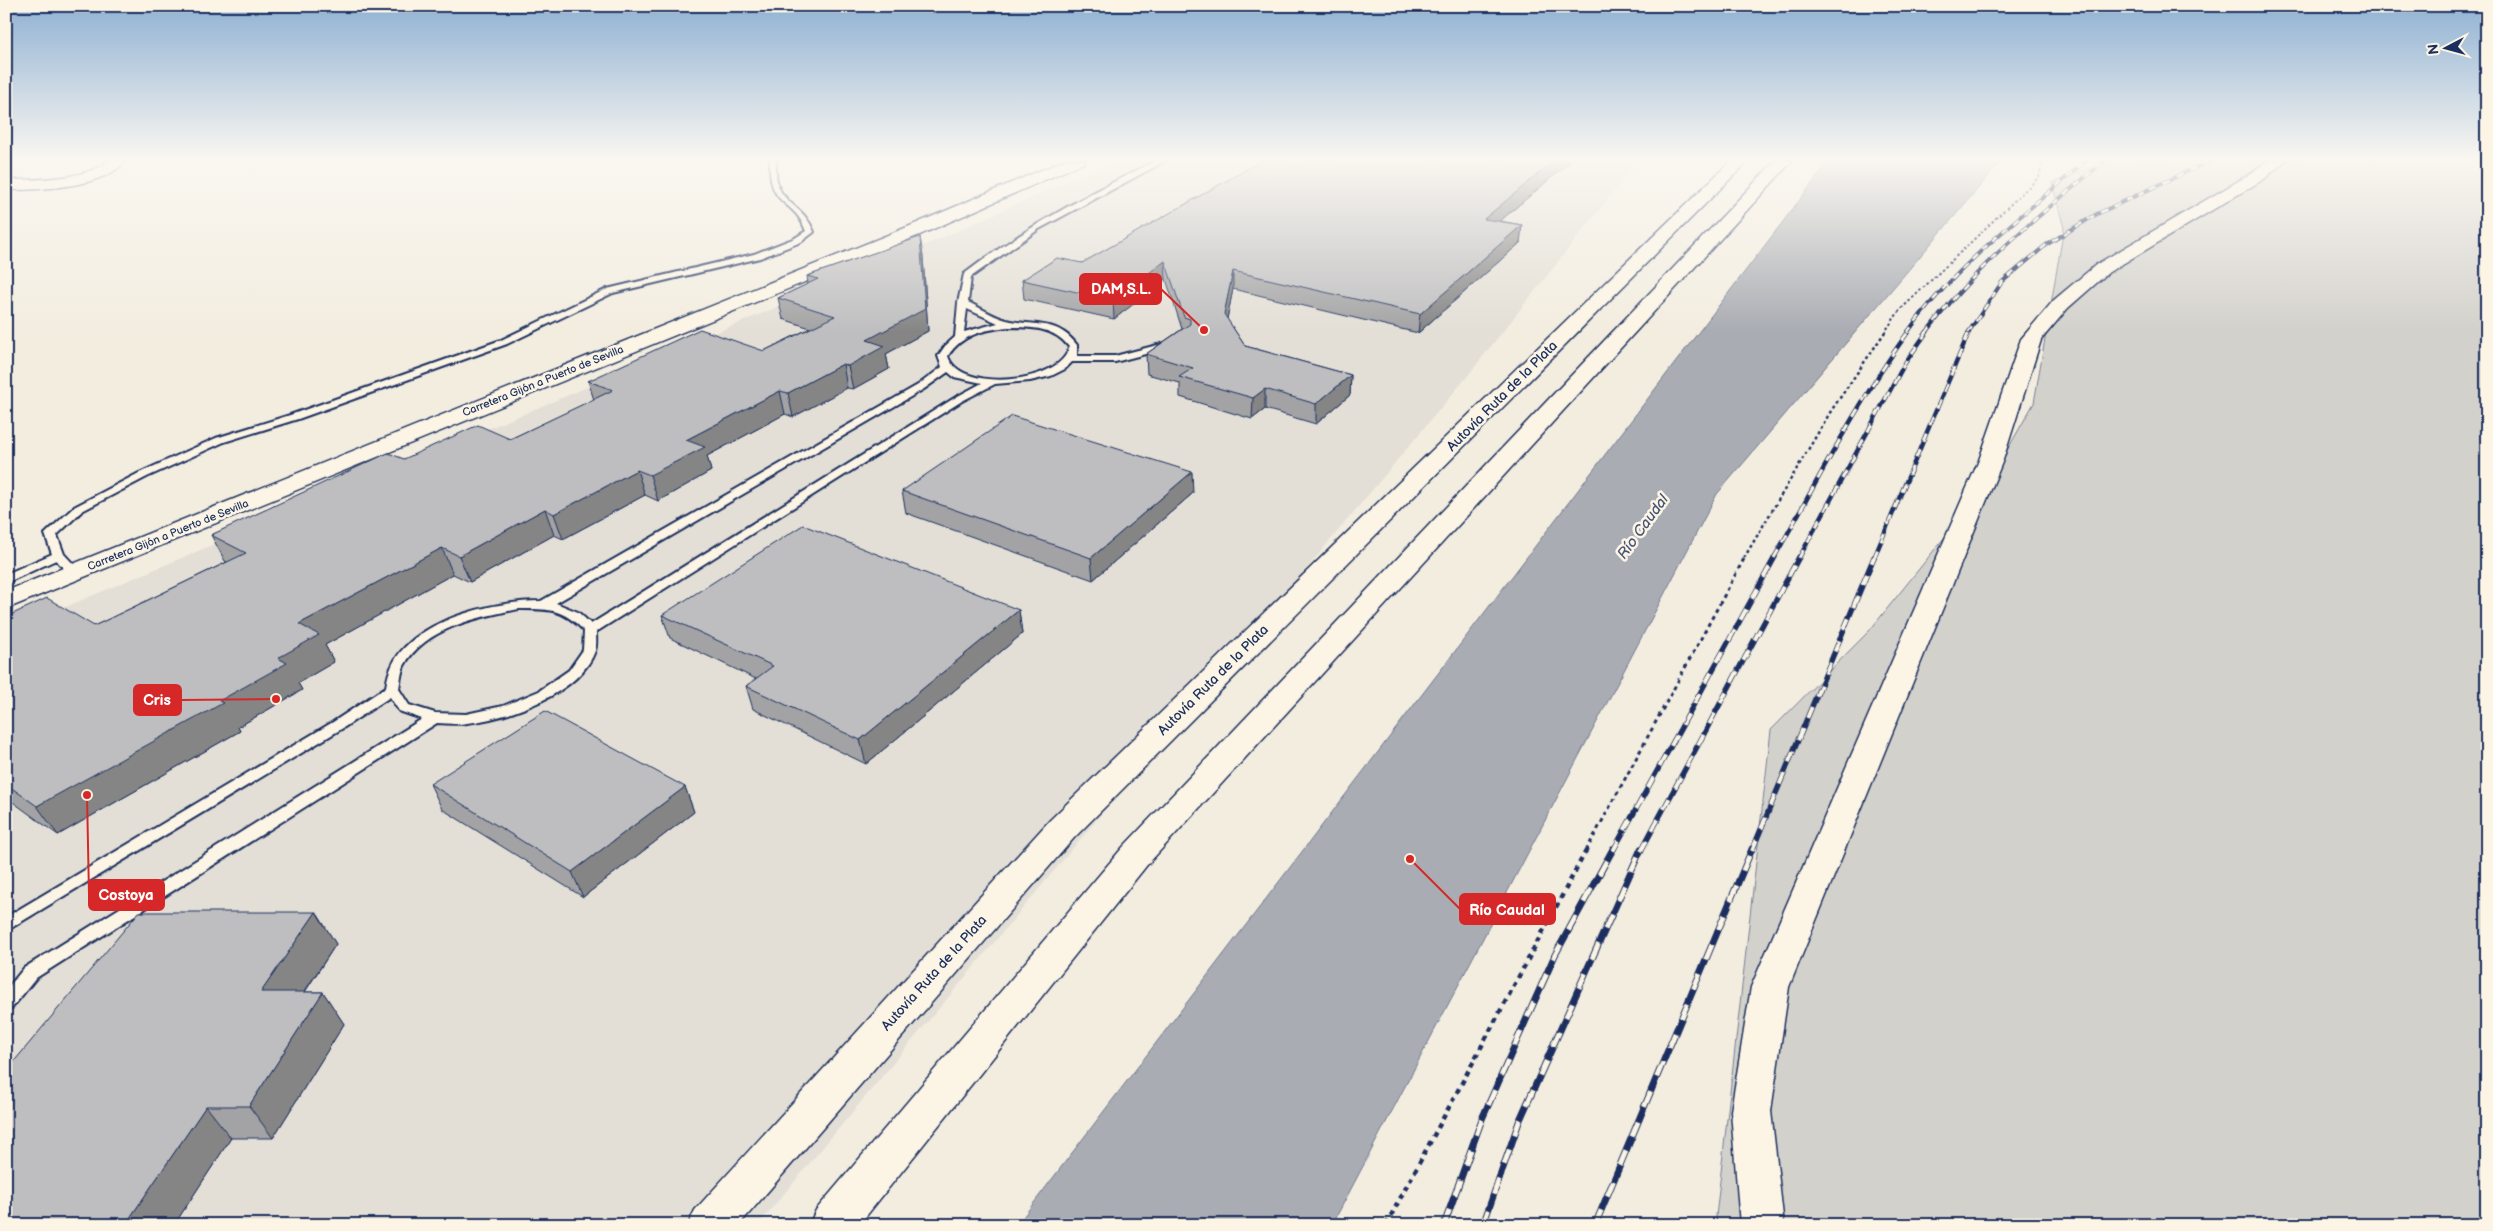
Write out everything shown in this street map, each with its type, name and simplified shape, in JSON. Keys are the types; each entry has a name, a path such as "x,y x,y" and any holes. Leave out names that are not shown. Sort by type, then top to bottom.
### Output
{"main road":[{"name":"Carretera Gijón a Puerto de Sevilla","path":"6,601 945,217"},
{"name":"Autovía Ruta de la Plata","path":"710,1225 1062,828 1683,217"},
{"path":"832,1225 1135,856 1731,217"},
{"path":"1762,1225 1751,1111 1770,987 1991,460 2031,339 2061,304 2103,268 2188,217"}],"lane":[{"path":"75,573 58,555 51,534 78,510 143,475 220,440 294,417 504,342 610,291 648,281 710,269 757,256 798,240 810,232 808,223 802,217"},
{"path":"959,337 967,276 992,256 1057,217"},
{"path":"962,303 1008,324"},
{"path":"1008,324 1033,324 1053,329 1068,337 1074,347 1071,358 1057,369 1036,377 992,382 962,376 948,367 943,356 949,344 959,337 985,327 1008,324"},
{"path":"1071,358 1115,359 1177,343"},
{"path":"542,605 921,387 948,367"},
{"path":"590,630 959,399 992,382"},
{"path":"6,579 58,555"},
{"path":"6,925 338,725 392,689 398,667 417,645 438,630 483,612 519,605 542,605 560,607 577,615 590,630 589,650 574,672 544,694 507,710 466,719 434,718 404,708 392,689"},
{"path":"6,1003 30,973 434,718"}],"path":[{"path":"1386,1225 1731,580 1831,411 1900,310 1997,217"}],"shaded area":[{"path":"987,217 1593,217 1465,379 758,1225 6,1225 6,632"},
{"path":"2061,217 2487,217 2487,1225 1715,1225 1771,730 1870,630 1989,482 2034,403 2064,228"}],"water":[{"name":"Río Caudal","path":"1786,217 1953,217 1717,494 1332,1225 1017,1225"}],"building":[{"path":"1162,217 1486,217 1484,219 1522,225 1420,314 1233,271 1224,314 1245,346 1351,375 1316,404 1265,389 1253,398 1179,377 1193,368 1146,354 1190,324 1190,319 1184,317 1165,261 1113,300 1022,280 1057,258 1082,263"},
{"path":"920,237 925,309 867,340 885,346 848,366 843,364 788,393 780,391 686,440 705,447 650,475 637,470 554,514 545,509 459,556 442,548 299,624 319,635 278,658 287,663 219,701 223,703 37,806 6,784 6,617 47,598 94,626 246,553 211,535 388,453 404,459 478,425 510,439 613,390 588,381 700,329 764,351 835,316 778,298 818,279 807,276"},
{"path":"1012,416 1192,472 1091,558 902,491"},
{"path":"803,525 1019,610 860,740 746,686 773,666 662,615"},
{"path":"545,711 685,787 572,872 430,784"},
{"path":"139,912 316,912 261,992 323,992 249,1106 206,1106 125,1225 6,1225 6,1071"}],"railway":[{"path":"1907,333 1968,263 2019,217"},
{"path":"1926,333 1945,308 1988,262 2037,217"},
{"path":"1968,333 2002,282 2046,245 2091,217"},
{"path":"1774,558 1855,415 1908,332"},
{"path":"1799,558 1905,363 1927,332"},
{"path":"1874,558 1969,332"},
{"path":"1613,851 1775,557"},
{"path":"1641,851 1799,557"},
{"path":"1752,851 1874,557"},
{"path":"1444,1225 1482,1119 1555,955 1613,849"},
{"path":"1483,1225 1519,1122 1641,849"},
{"path":"1595,1225 1752,849"}],"place":[{"name":"DAM,S.L.","path":"1204,330"},
{"name":"Cris","path":"276,699"},
{"name":"Costoya","path":"87,795"},
{"name":"Río Caudal","path":"1410,859"}]}
